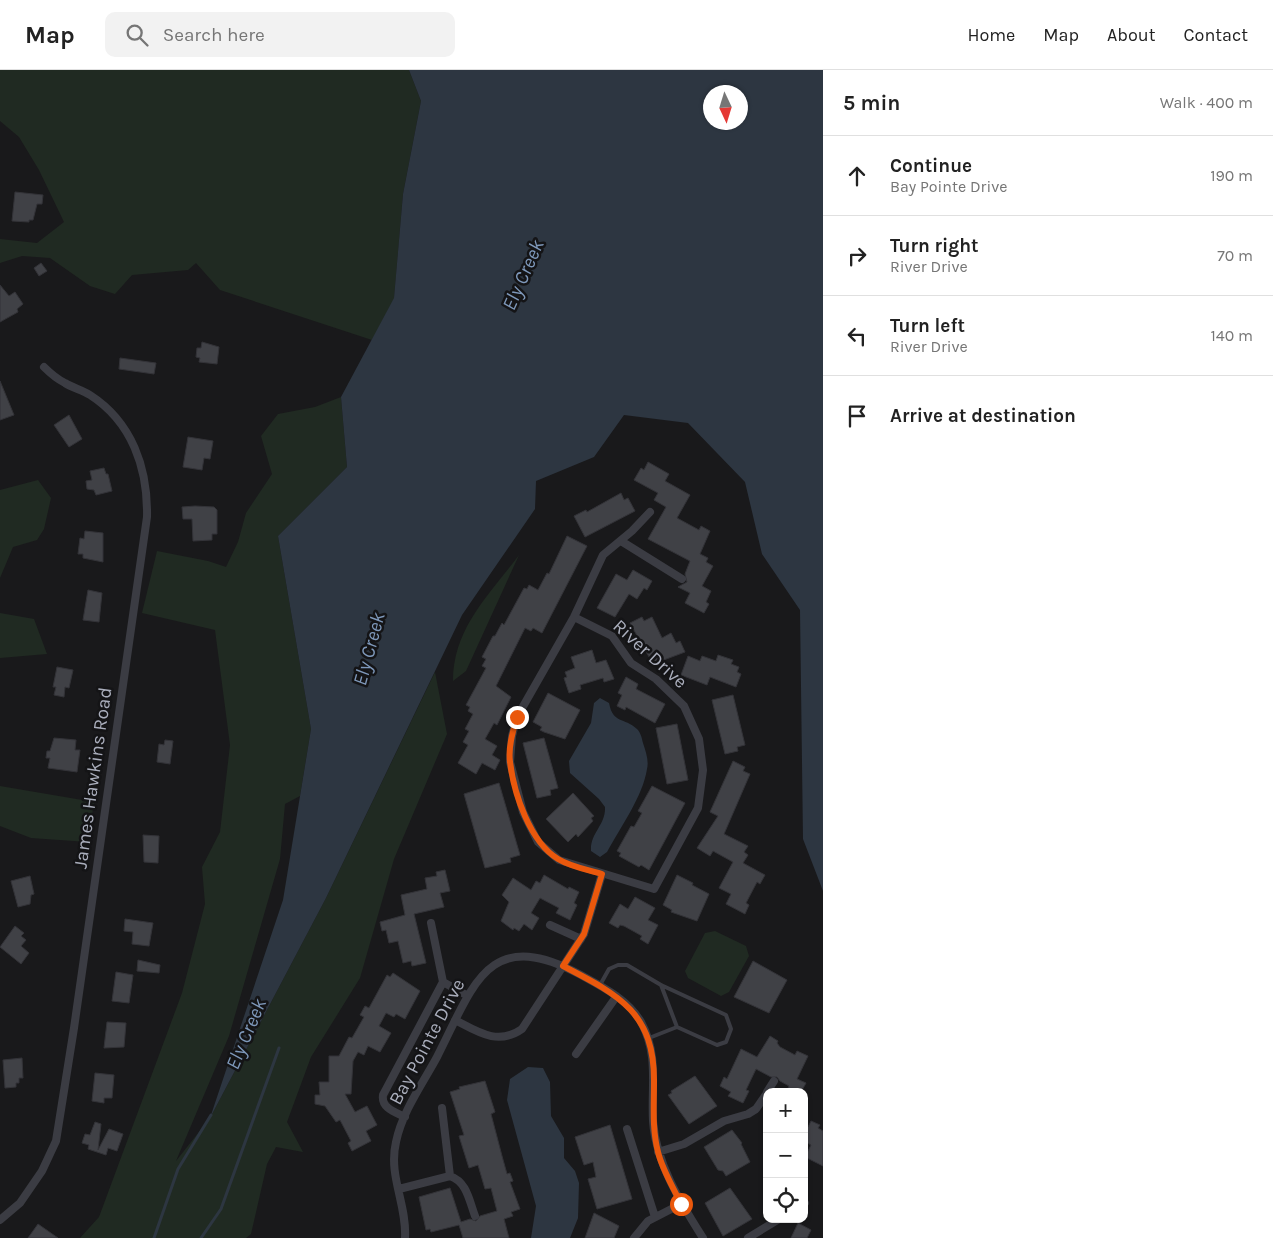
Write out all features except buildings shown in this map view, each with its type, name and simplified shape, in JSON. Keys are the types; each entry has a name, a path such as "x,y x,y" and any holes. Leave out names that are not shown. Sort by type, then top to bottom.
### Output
{"street":[{"name":"James Hawkins Road","path":"0,1220 20,1203 42,1171 56,1140 71,1048 147,517 148,495 145,478 137,451 121,422 89,394 63,383 44,367"},
{"path":"574,617 603,555 650,512"},
{"path":"620,541 682,579"},
{"name":"River Drive","path":"574,617 612,636 632,663 656,679 684,706 699,739 703,770 698,808 654,889 559,860 538,842 523,812 510,762 512,736 517,717 574,617"},
{"path":"455,1020 479,1033 496,1037 512,1036 522,1029 581,939 602,874"},
{"path":"405,1117 384,1106 382,1101 383,1095 443,982 431,923"},
{"path":"550,925 581,939"},
{"name":"Bay Pointe Drive","path":"405,1238 405,1217 394,1172 396,1140 405,1117 455,1020 482,973 507,959 525,956 538,957 563,966 600,985 639,1019 649,1038 654,1061 653,1122 658,1152 681,1204 703,1238"},
{"path":"443,982 468,996"},
{"path":"576,1054 616,997"},
{"path":"770,1088 774,1082"},
{"path":"658,1152 684,1144 724,1121 748,1114 756,1109 763,1098"},
{"path":"442,1108 450,1176"},
{"path":"627,1129 655,1217"},
{"path":"399,1189 450,1176 458,1179 465,1186 475,1216"},
{"path":"634,1238 648,1221 681,1204"},
{"path":"748,1238 772,1223"}],"lane":[{"path":"600,985 609,969 618,965 627,965 661,985 726,1015 732,1029 726,1042 717,1046 677,1027 661,985"},
{"path":"649,1038 677,1027"}],"shaded area":[{"path":"0,70 409,70 421,101 403,194 394,299 372,340 220,290 196,263 188,270 132,275 115,294 90,286 50,258 22,256 0,263 0,239 37,243 64,222 39,170 19,137 0,121"},
{"path":"341,397 347,467 278,536 311,729 300,796 285,804 280,859 229,1036 176,1161 210,1118 326,898 435,672 447,734 394,859 360,978 311,1057 287,1122 303,1152 276,1147 267,1164 251,1234 246,1238 80,1238 99,1217 182,993 205,904 202,867 220,832 230,745 215,630 142,613 157,551 208,561 226,567 238,542 246,513 272,474 261,436 278,414 315,407"},
{"path":"38,480 51,498 44,529 37,540 13,547 0,578 0,490"},
{"path":"519,555 466,671 453,681 459,645 466,628 485,598"},
{"path":"0,613 34,619 47,654 0,658"},
{"path":"0,786 94,802 88,842 31,838 0,826"},
{"path":"715,931 746,946 749,956 729,992 721,996 688,978 685,971 705,933"}],"water":[{"path":"409,70 823,70 823,891 803,839 800,610 762,554 745,482 688,423 624,415 594,457 536,481 535,509 462,615 326,898 210,1118 283,900 311,729 278,536 347,467 341,397 394,298 403,194 421,101"},
{"path":"600,698 609,703 616,717 632,725 638,731 648,763 645,779 636,801 607,852 600,857 591,851 591,845 603,819 605,807 599,799 570,773 569,761 591,723 594,703"},
{"path":"528,1067 543,1068 550,1082 551,1116 564,1138 564,1158 575,1171 579,1183 578,1218 570,1238 531,1238 536,1206 507,1100 510,1079"}],"waterway":[{"path":"201,1238 221,1209 279,1048"},
{"name":"Ely Creek","path":"154,1238 178,1169 211,1115"}],"route":[{"path":"517,717 512,736 510,762 523,812 538,842 559,860 602,874 584,934 563,966 600,985 621,1000 639,1019 649,1038 654,1061 653,1122 658,1152 681,1204"}]}
